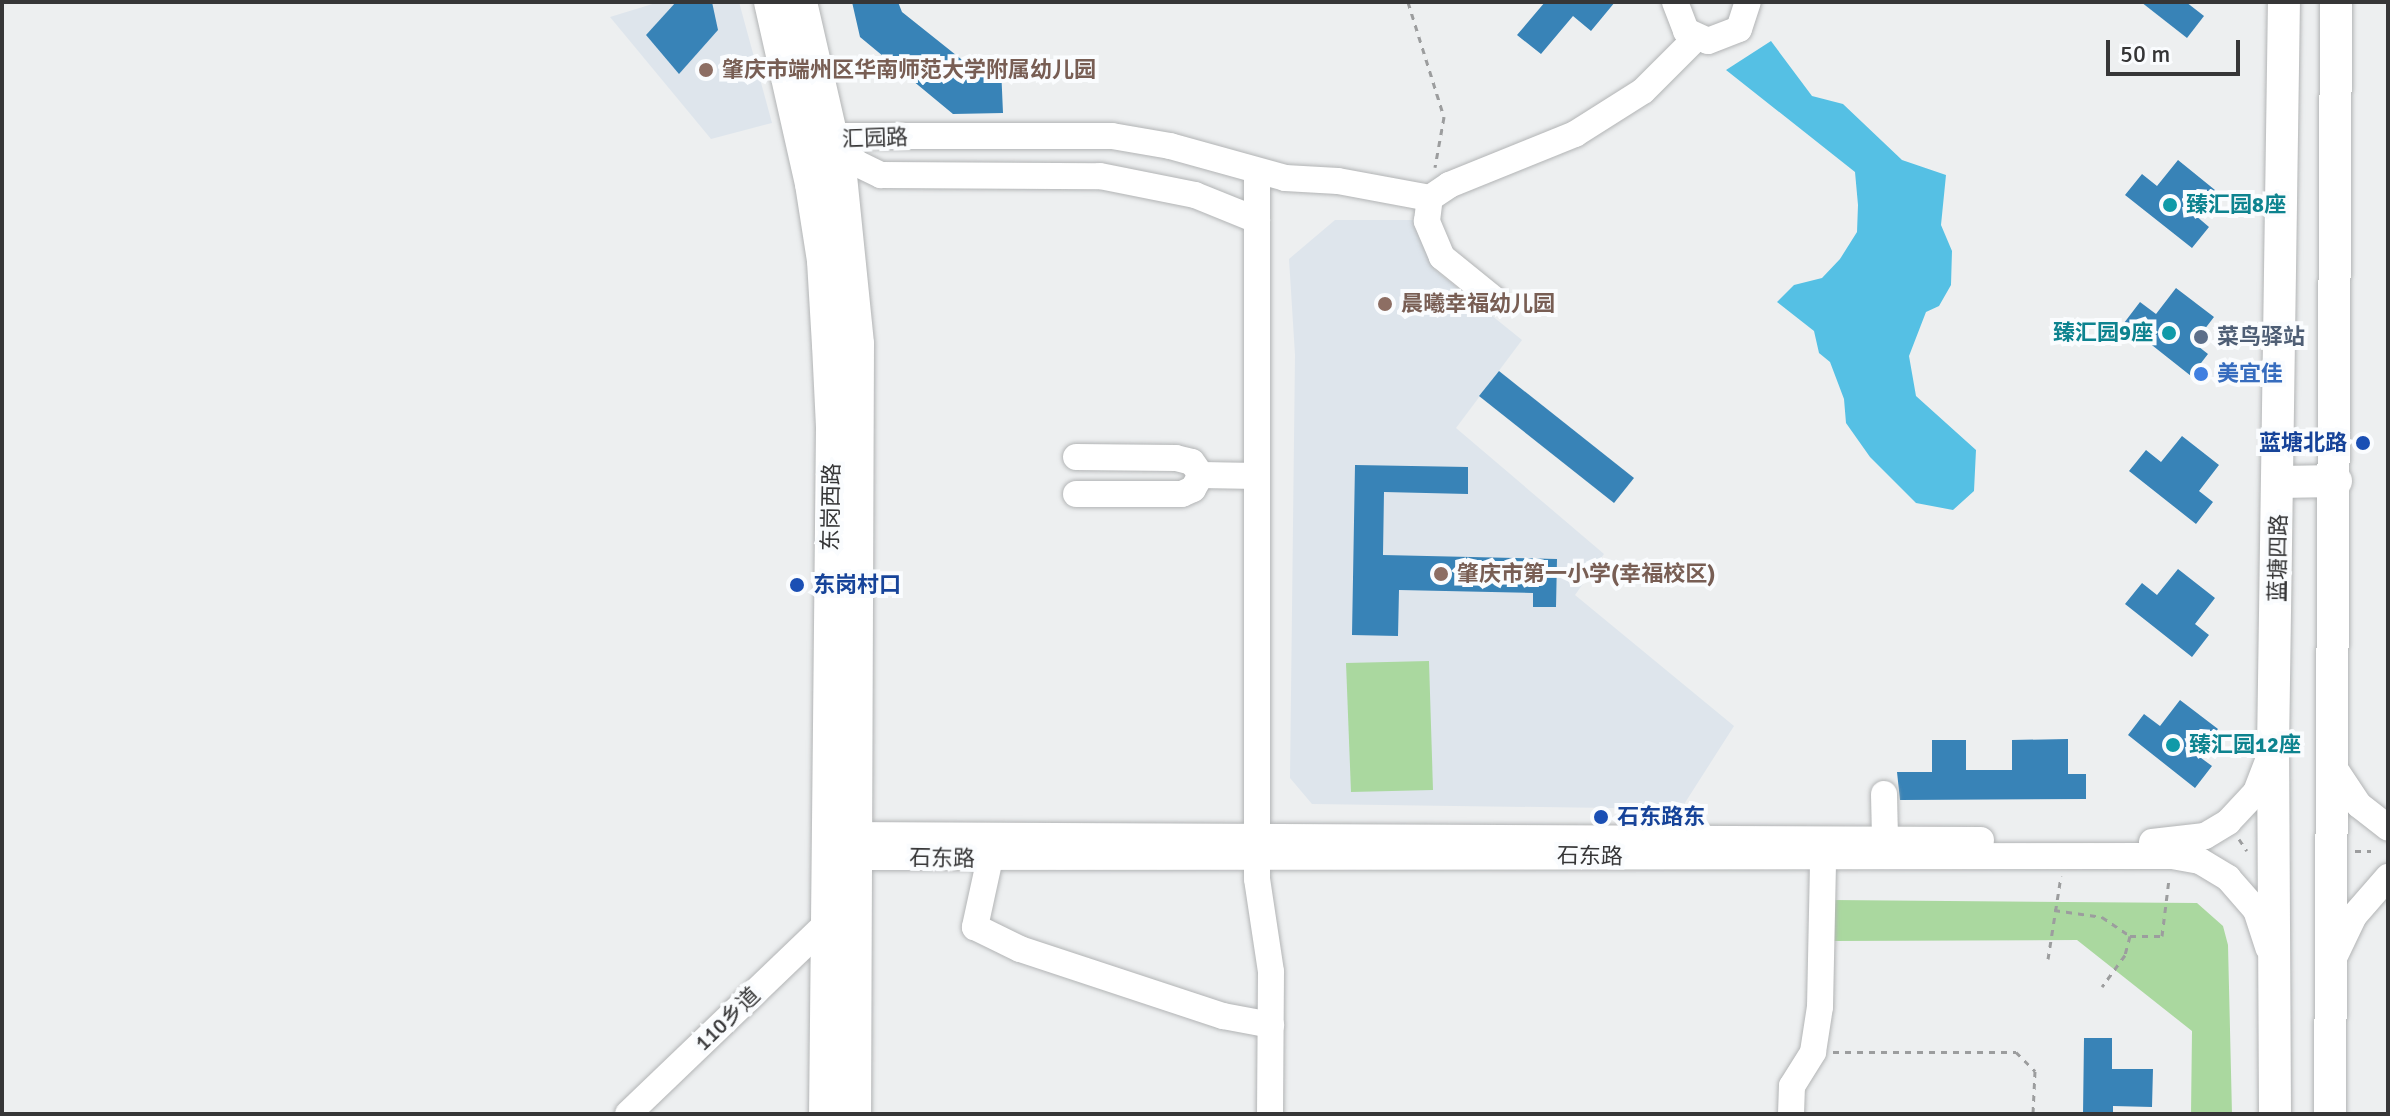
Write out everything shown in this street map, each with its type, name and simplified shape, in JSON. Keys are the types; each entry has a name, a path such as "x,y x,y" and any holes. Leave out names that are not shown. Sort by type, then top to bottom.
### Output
{"main road":[{"name":"东岗西路","path":"770,2 823,261 832,428 841,846 855,1114"},
{"name":"东岗西路","path":"801,2 841,176 858,344 841,846 826,924 825,1114"},
{"name":"蓝塘四路","path":"2275,1114 2273,749 2280,482 2284,2"},
{"path":"2330,1114 2336,481 2336,2"},
{"path":"2280,482 2336,481"}],"street":[{"path":"1675,2 1678,20 1696,38"},
{"path":"1494,299 1442,257 1427,221 1430,198 1449,185 1575,134 1643,91 1696,38 1730,36 1745,19 1748,2"},
{"name":"汇园路","path":"832,136 1112,136 1170,146 1257,171 1430,198"},
{"name":"汇园路","path":"832,136 856,163 881,175 1100,176 1195,195 1257,220"},
{"path":"1257,171 1257,847 1271,972 1270,1114"},
{"path":"1076,457 1176,458 1192,462 1201,475"},
{"path":"1201,475 1257,476"},
{"path":"1076,494 1182,494 1193,489 1201,475"},
{"name":"石东路","path":"841,846 1257,847 1885,839 2178,842 2205,836 2241,812 2256,792 2273,749"},
{"path":"2333,766 2359,805 2388,828"},
{"path":"1884,794 1885,839"},
{"name":"石东路","path":"841,846 990,858 1257,847 1823,859 2172,856 2200,861 2234,884 2256,910 2272,958"},
{"path":"990,858 975,927 1020,949 1223,1016 1271,1025"},
{"path":"1791,1114 1792,1086 1813,1052 1820,1007 1823,859"},
{"path":"2329,969 2354,916 2388,877"},
{"name":"110乡道","path":"628,1114 826,924"}],"path":[{"path":"1408,2 1444,117 1430,198"},
{"path":"2054,910 2102,917 2130,936 2162,936 2172,856"},
{"path":"2048,959 2054,910 2066,857"},
{"path":"2102,987 2125,955 2130,936"},
{"path":"1813,1052 2016,1052 2035,1071 2033,1114"}],"shaded area":[{"name":"肇庆市端州区华南师范大学附属幼儿园","path":"659,2 739,2 772,123 711,139 610,17"},
{"name":"肇庆市第一小学(幸福校区)","path":"1335,220 1420,220 1434,269 1522,340 1456,428 1604,554 1575,595 1734,726 1681,809 1312,804 1290,778 1295,355 1289,259"}],"green space":[{"path":"1429,661 1433,790 1351,792 1346,663"},
{"path":"1832,900 2197,903 2223,926 2228,945 2232,1114 2191,1114 2192,1031 2077,940 1832,941"}],"water":[{"path":"1771,41 1812,96 1843,104 1902,160 1946,175 1941,225 1952,251 1951,285 1939,306 1926,312 1909,356 1916,396 1976,450 1974,491 1953,510 1916,503 1870,457 1846,423 1844,399 1830,362 1819,353 1814,331 1777,302 1794,285 1822,278 1840,259 1857,232 1858,205 1855,172 1726,70"}],"building":[{"path":"676,2 712,2 718,30 679,74 646,35"},
{"path":"852,2 898,2 902,12 971,67 1001,67 1003,113 953,114 860,37"},
{"path":"1545,2 1615,2 1591,31 1573,16 1541,54 1517,35"},
{"path":"2141,2 2186,2 2204,16 2187,38"},
{"name":"臻汇园8座","path":"2178,160 2215,190 2195,215 2209,227 2192,248 2125,195 2142,174 2157,186"},
{"name":"臻汇园9座","path":"2176,288 2214,317 2194,343 2208,354 2191,376 2124,323 2140,302 2156,314"},
{"path":"1499,371 1634,478 1614,503 1479,396"},
{"path":"2182,436 2219,465 2199,491 2213,502 2196,524 2129,471 2146,450 2161,462"},
{"path":"1355,465 1468,467 1468,494 1384,492 1383,555 1557,559 1556,607 1533,607 1533,593 1399,590 1398,636 1352,635"},
{"path":"2178,569 2215,598 2195,624 2209,635 2192,657 2125,604 2142,583 2157,595"},
{"name":"臻汇园12座","path":"2180,700 2218,729 2197,755 2212,766 2195,788 2128,735 2144,714 2160,726"},
{"path":"2068,739 2068,774 2086,774 2086,799 1900,800 1897,772 1932,772 1932,740 1966,740 1966,770 2012,770 2012,740"},
{"path":"2084,1038 2112,1038 2112,1069 2153,1069 2152,1107 2113,1106 2113,1114 2083,1114"}],"place":[{"name":"肇庆市端州区华南师范大学附属幼儿园","path":"706,70"},
{"name":"臻汇园8座","path":"2170,205"},
{"name":"晨曦幸福幼儿园","path":"1385,304"},
{"name":"臻汇园9座","path":"2169,333"},
{"name":"菜鸟驿站","path":"2201,337"},
{"name":"美宜佳","path":"2201,374"},
{"name":"蓝塘北路","path":"2363,443"},
{"name":"肇庆市第一小学(幸福校区)","path":"1441,574"},
{"name":"东岗村口","path":"797,585"},
{"name":"臻汇园12座","path":"2173,745"},
{"name":"石东路东","path":"1601,817"}]}
